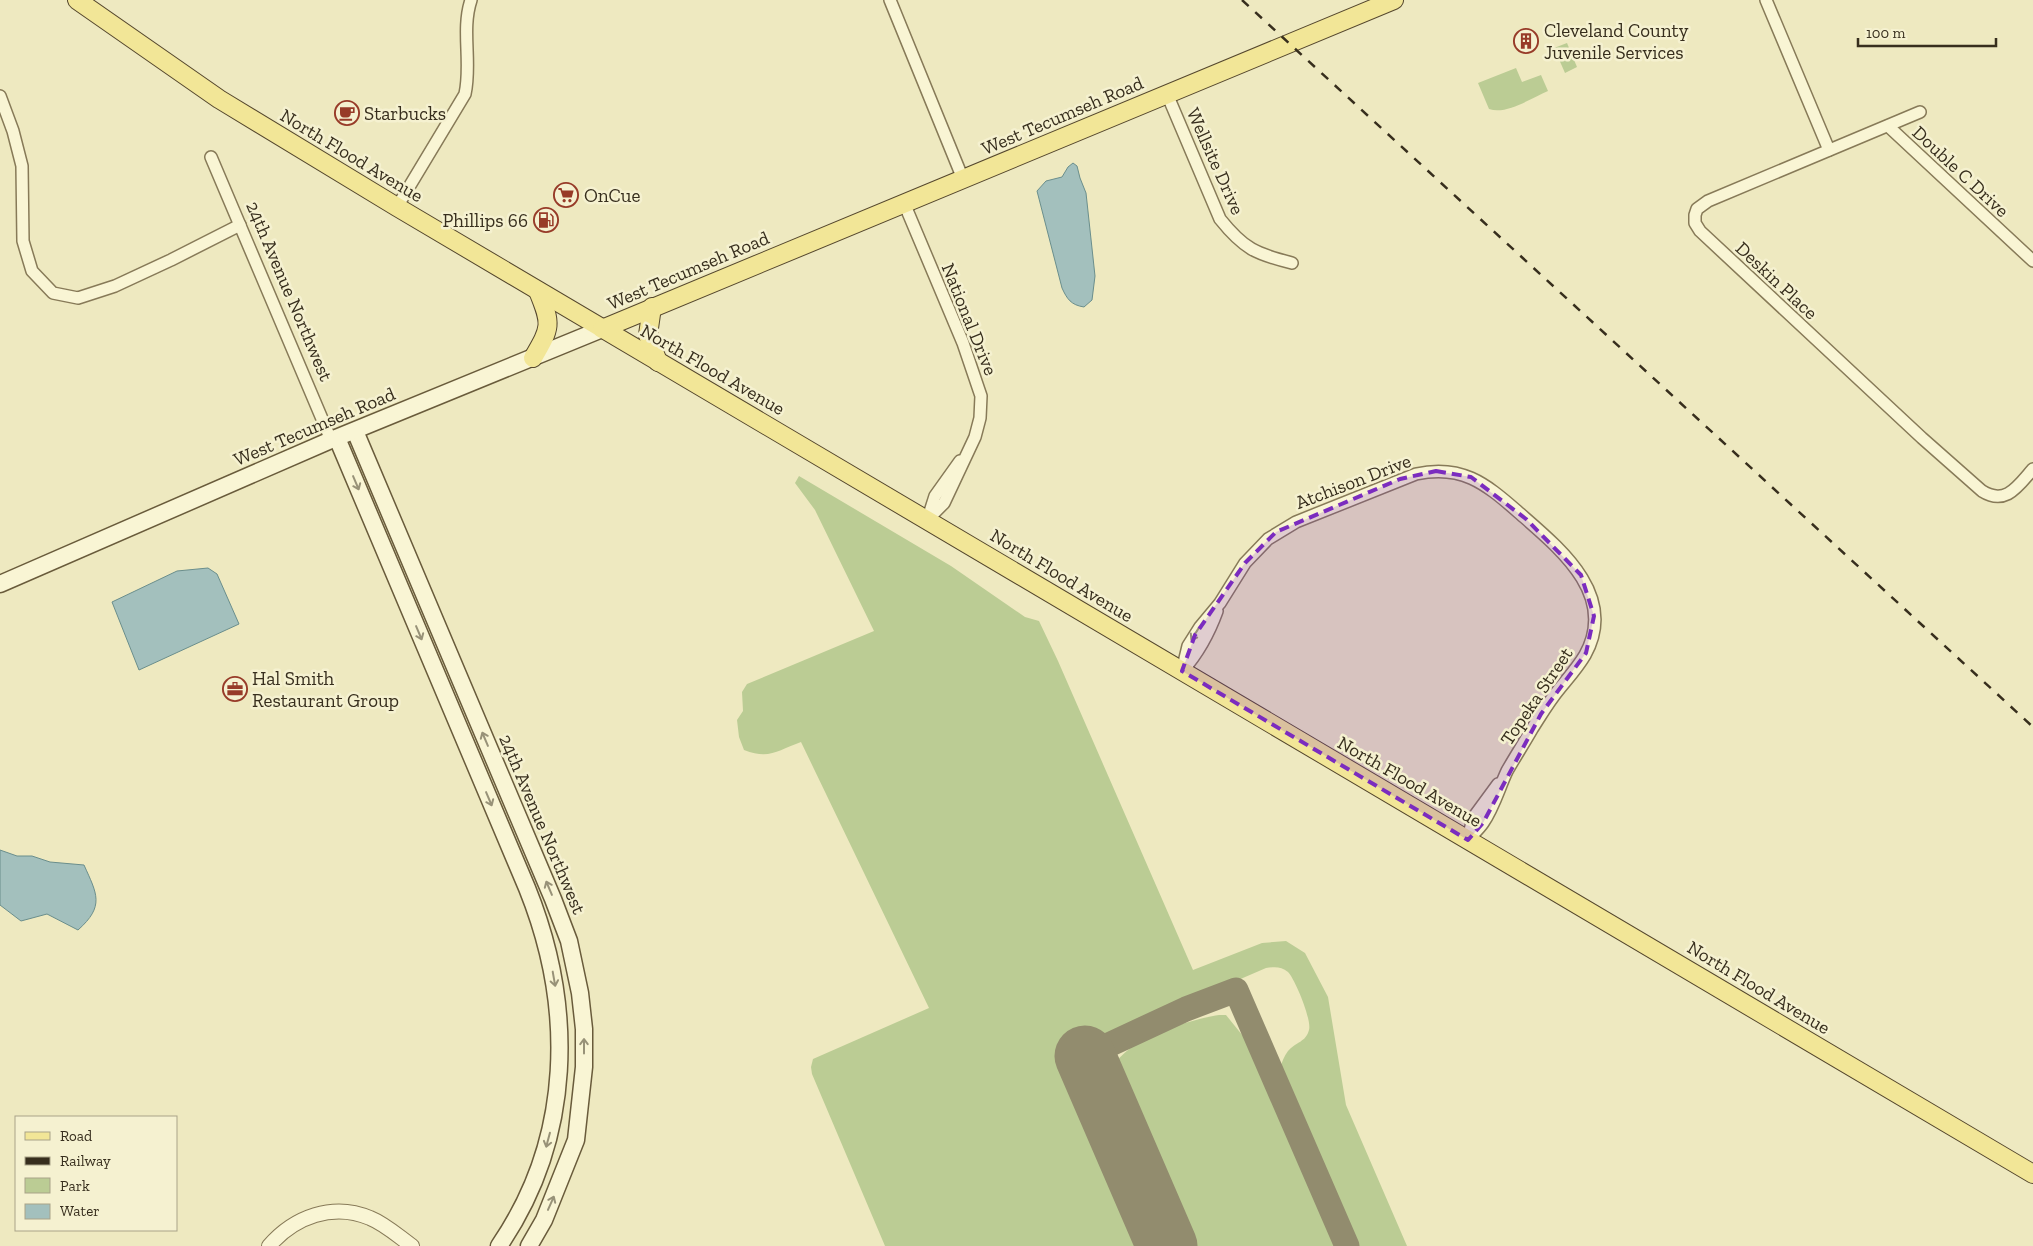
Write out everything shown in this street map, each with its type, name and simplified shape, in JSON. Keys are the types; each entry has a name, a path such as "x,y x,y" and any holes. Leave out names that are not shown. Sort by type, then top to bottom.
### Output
{"main road":[{"name":"North Flood Avenue","path":"77,0 219,99 397,207 2033,1174"},
{"name":"West Tecumseh Road","path":"0,584 334,439 1394,0"},
{"path":"533,358 544,338 548,324 546,312 538,291"},
{"path":"652,307 648,335 658,362"},
{"name":"24th Avenue Northwest","path":"355,431 553,899 574,960 584,1029 584,1067 576,1140 544,1220 529,1246"},
{"name":"24th Avenue Northwest","path":"334,439 530,896 543,932 553,971 558,1004 560,1040 559,1077 551,1127 530,1191 519,1215 499,1246"}],"street":[{"path":"397,207 465,94 469,73 467,15 471,0"},
{"path":"890,0 963,178"},
{"path":"1766,0 1829,150"},
{"name":"Wellsite Drive","path":"1167,94 1220,219 1234,237 1253,251 1292,263"},
{"path":"0,96 13,131 22,166 23,241 32,271 53,293 78,298 115,286 171,260 240,224"},
{"name":"Deskin Place","path":"1920,112 1708,201 1696,212 1697,227 1760,288 1982,491 1991,496 2005,496 2016,488 2033,469"},
{"name":"Double C Drive","path":"1888,126 2033,261"},
{"name":"24th Avenue Northwest","path":"211,157 334,439"},
{"name":"National Drive","path":"904,203 963,343 979,387 982,405 980,418 969,450 944,503 927,520"},
{"name":"Atchison Drive","path":"1182,671 1195,656 1209,633 1220,603 1244,563 1276,532 1400,479 1424,472 1460,473 1480,482 1505,501 1544,536"},
{"name":"Topeka Street","path":"1468,840 1473,818 1507,772 1541,714 1582,661 1591,641 1594,628 1594,605 1587,584 1572,563 1544,536"},
{"path":"269,1246 279,1234 300,1220 324,1213 339,1212 369,1217 412,1246"}],"highlighted area":[{"path":"1436,471 1471,477 1526,519 1581,575 1594,616 1586,653 1541,714 1483,823 1468,840 1182,671 1195,635 1245,563 1276,532 1400,479"}],"green space":[{"path":"1567,43 1577,67 1565,73 1554,48"},
{"path":"1516,68 1522,82 1541,75 1548,91 1511,108 1503,110 1489,109 1478,83"},
{"path":"799,476 951,566 1025,617 1039,621 1193,970 1262,943 1286,941 1305,953 1328,997 1346,1105 1407,1246 1356,1246 1280,1068 1288,1051 1306,1037 1309,1025 1302,1000 1291,976 1285,970 1275,967 1266,968 1062,1056 1144,1246 885,1246 812,1074 811,1067 813,1059 929,1008 801,742 767,754 744,750 739,737 737,720 743,711 742,692 747,684 874,631 815,510 795,483"},
{"path":"1226,1015 1247,1041 1277,1102 1340,1246 1190,1246 1113,1067 1132,1047 1145,1039 1191,1021"}],"water":[{"path":"1073,163 1077,166 1086,193 1095,276 1092,300 1084,307 1070,301 1062,288 1037,191 1046,181 1062,177"},
{"path":"208,568 217,574 239,624 139,670 112,602 177,571"},
{"path":"0,850 17,856 32,856 50,862 84,865 96,899 95,907 87,922 78,930 47,914 21,921 0,905"}],"taxiway":[{"path":"1085,1056 1186,1009 1236,990 1347,1246"}],"runway":[{"path":"1085,1056 1167,1246"}],"railway":[{"path":"1242,0 2033,727"}],"place":[{"name":"Cleveland County Juvenile Services","path":"1526,41"},
{"name":"Starbucks","path":"347,113"},
{"name":"OnCue","path":"566,195"},
{"name":"Phillips 66","path":"546,220"},
{"name":"Hal Smith Restaurant Group","path":"235,689"}]}
